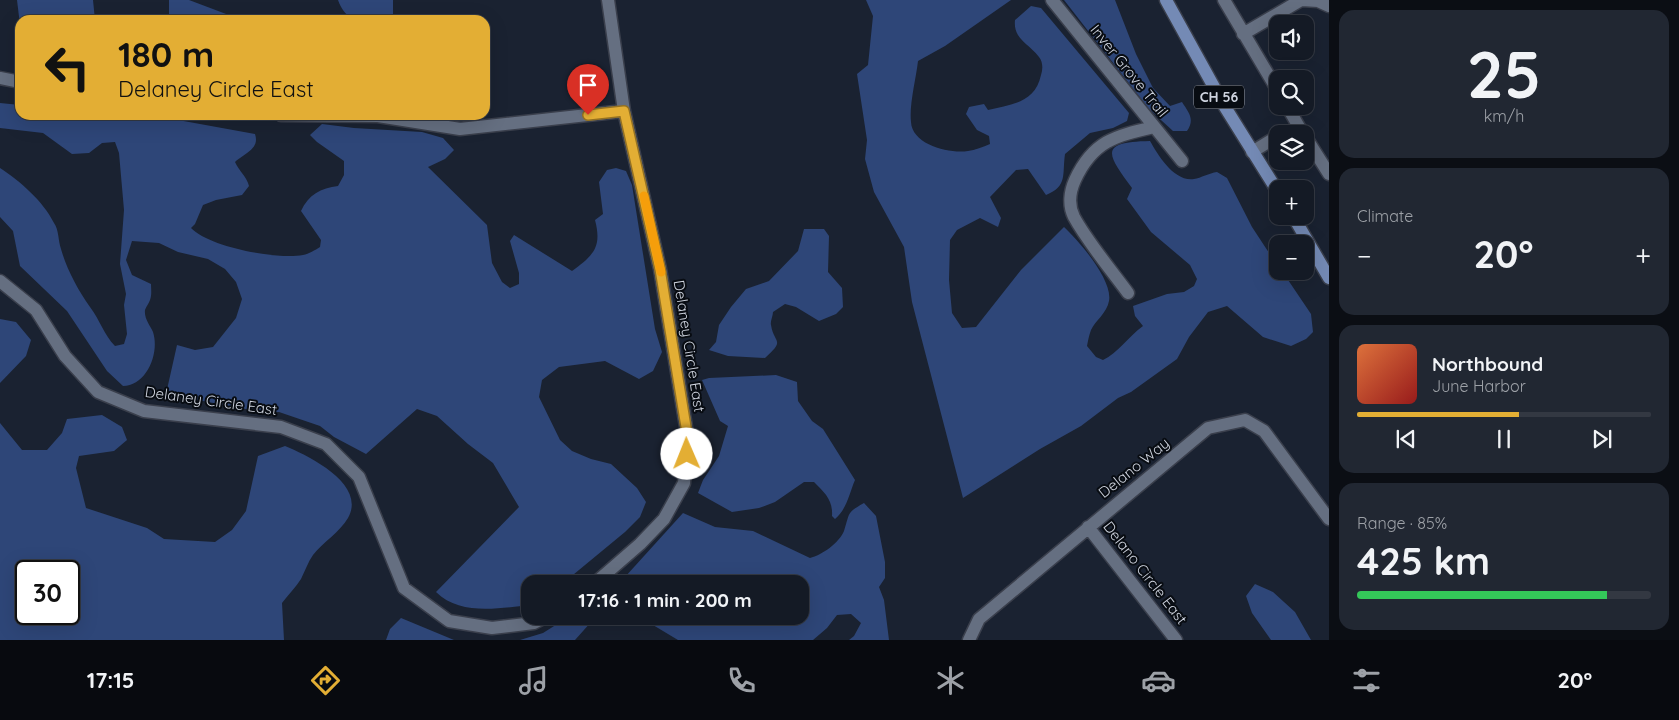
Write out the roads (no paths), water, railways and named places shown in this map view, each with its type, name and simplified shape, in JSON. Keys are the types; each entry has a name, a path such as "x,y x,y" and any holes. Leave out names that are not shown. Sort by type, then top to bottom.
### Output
{"main road":[{"name":"CH 56","path":"1166,0 1252,152 1270,180"},
{"path":"1298,225 1329,278"}],"street":[{"name":"Delaney Circle East","path":"604,575 640,544 664,519 684,483 688,439 660,269 624,111 608,0"},
{"name":"Inver Grove Trail","path":"1052,0 1182,161"},
{"path":"1224,0 1269,76"},
{"path":"1243,34 1301,0 1318,1 1329,6"},
{"path":"0,70 0,78 15,81"},
{"path":"403,120 460,129 624,111"},
{"path":"1128,293 1073,216 1069,196 1081,168 1098,146 1115,137 1154,127"},
{"path":"1252,152 1269,142"},
{"path":"1314,150 1329,174"},
{"name":"Delaney Circle East","path":"0,281 36,310 65,356 98,392 144,411 281,426 326,444 359,477 404,588 448,621 492,628 521,625"},
{"name":"Delano Way","path":"969,640 979,619 1208,428 1245,420 1264,431 1327,510"},
{"name":"Delano Circle East","path":"1088,527 1176,640"}]}
